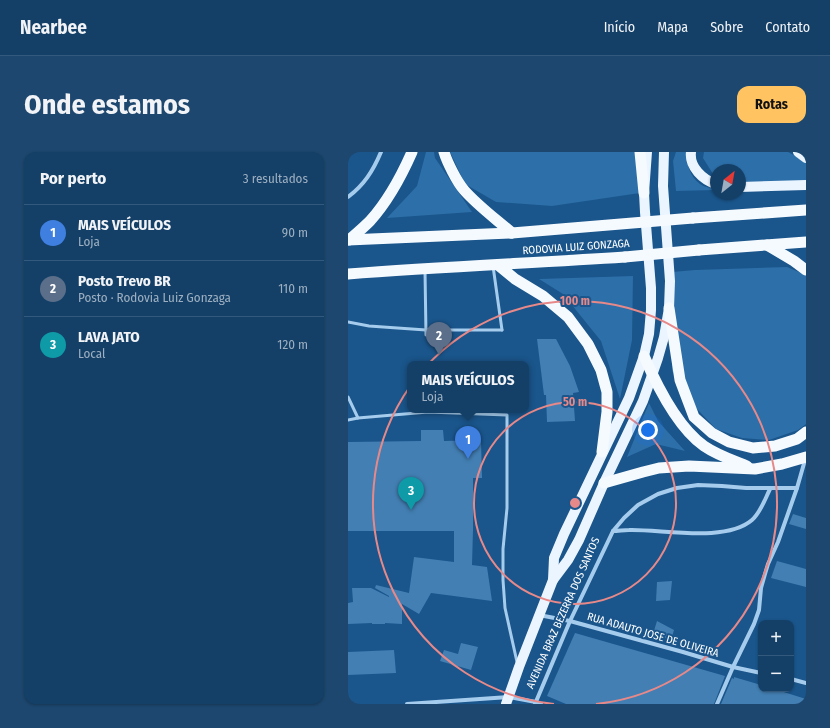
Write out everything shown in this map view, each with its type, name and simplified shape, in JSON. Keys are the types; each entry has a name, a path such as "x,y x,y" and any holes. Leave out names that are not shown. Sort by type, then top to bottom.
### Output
{"highway":[{"path":"348,240 369,222 387,200 400,179 412,152"},
{"path":"444,152 446,160 463,189 512,233"},
{"path":"640,152 644,193"},
{"name":"RODOVIA LUIZ GONZAGA","path":"348,240 512,233 806,210"},
{"name":"RODOVIA LUIZ GONZAGA","path":"348,274 625,257 806,242"},
{"path":"767,245 806,270"},
{"path":"496,265 543,296 568,317 588,344 601,370 606,392 607,412 602,452"},
{"path":"669,308 680,380 694,417 712,433 729,442 753,448 775,446 796,439 806,432"},
{"path":"644,356 652,375 665,398 678,418 694,436 704,445 720,455 755,469"},
{"path":"604,483 659,468 689,466 755,469 806,459"}],"main road":[{"path":"553,580 554,558 602,452 629,398 644,356 649,334 651,288 644,193 648,152"},
{"path":"553,580 568,560 579,540 643,401 664,337 669,308 670,281 663,186 664,152"},
{"path":"691,152 690,155 692,164 700,175 710,181"},
{"path":"798,152 806,158"},
{"path":"746,187 806,185"},
{"name":"AVENIDA BRAZ BEZERRA DOS SANTOS","path":"507,700 553,580"}],"street":[{"path":"348,197 358,190 374,168 381,152"},
{"path":"717,704 754,624 759,610 761,588 766,569 778,542 806,459"},
{"name":"AVENIDA BRAZ BEZERRA DOS SANTOS","path":"535,703 570,621 613,531 638,505 658,494 677,488 698,485 770,489 797,488"},
{"path":"613,531 629,530 709,533 737,528 752,521 760,511 770,489"},
{"name":"RUA ADAUTO JOSE DE OLIVEIRA","path":"539,615 570,621 733,667 758,672"},
{"path":"794,680 806,683"},
{"path":"407,704 507,700 542,704"}],"lane":[{"path":"348,322 369,326 426,330 502,331 496,265"},
{"path":"425,269 426,335"},
{"path":"348,397 358,418"},
{"path":"348,420 408,413"},
{"path":"468,413 507,415 507,508 503,549 503,580 505,608 519,667"}],"shaded area":[{"path":"426,152 434,152 435,158 472,212 387,218 417,186"},
{"path":"450,152 640,152 640,193 552,206 496,202 465,184"},
{"path":"676,152 686,152 687,161 694,178 703,186 710,188 710,190 676,191 673,161"},
{"path":"704,152 788,152 806,162 806,182 746,183 746,164 710,164 710,169 703,158"},
{"path":"787,267 806,275 806,424 798,430 769,440 742,438 716,429 697,409 672,371 672,272"},
{"path":"633,276 632,340 620,399 601,341 563,294 539,279"},
{"path":"649,403 658,421 685,451 656,444 627,457"}],"building":[{"path":"537,339 556,339 570,366 579,392 573,393 575,421 547,422 546,395 544,395"},
{"path":"421,430 443,430 444,441 481,440 482,478 473,478 472,565 487,567 492,601 431,593 419,614 402,604 402,624 348,624 348,603 353,602 352,588 371,588 389,597 375,588 376,585 409,593 414,557 454,562 454,531 348,531 348,442 421,441"},
{"path":"793,514 806,518 806,529 789,524"},
{"path":"777,561 806,569 806,587 771,578"},
{"path":"672,581 670,600 656,601 657,582"},
{"path":"657,621 674,630 671,640 653,634"},
{"path":"575,633 725,676 714,704 566,704 547,696"},
{"path":"461,643 478,647 471,670 440,661 444,650 458,654"},
{"path":"394,650 396,673 348,675 348,652"},
{"path":"734,677 758,684 758,692 784,692 806,699 806,704 721,704 732,678 734,679"}],"place":[{"name":"Posto Trevo BR","path":"439,355"},
{"name":"MAIS VEÍCULOS","path":"468,459"},
{"name":"LAVA JATO","path":"411,510"}]}
